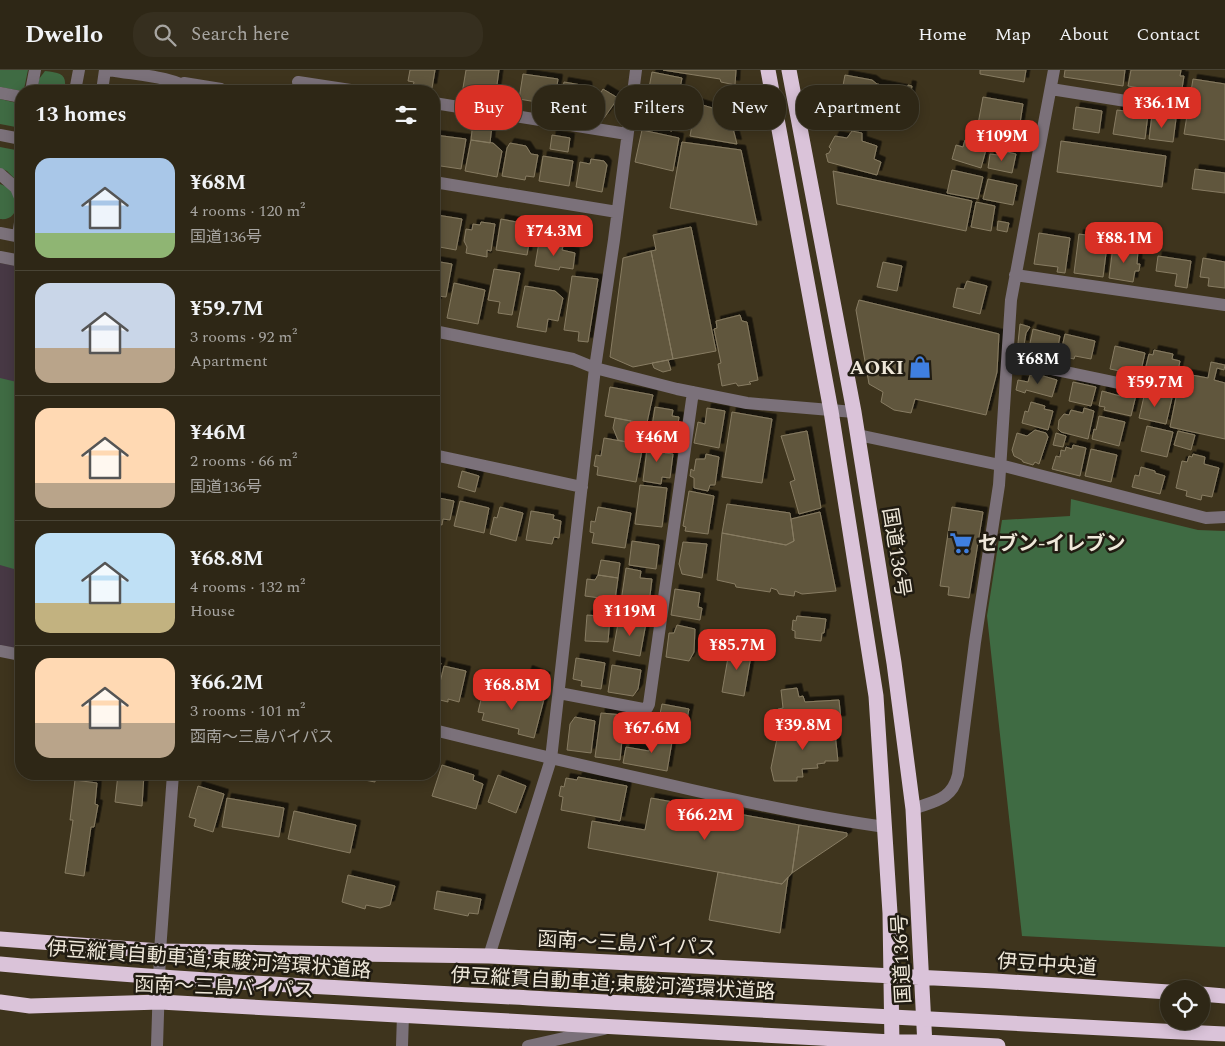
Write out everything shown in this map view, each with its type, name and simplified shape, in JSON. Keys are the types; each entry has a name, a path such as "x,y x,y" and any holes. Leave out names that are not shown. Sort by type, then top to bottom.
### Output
{"highway":[{"name":"国道136号","path":"768,70 831,411 876,696 886,827 890,913 892,1044"},
{"name":"国道136号","path":"789,70 854,412 894,663 913,809 925,1044"},
{"name":"函南～三島バイパス","path":"0,939 160,950 489,956 923,978"},
{"name":"伊豆縦貫自動車道;東駿河湾環状道路","path":"0,964 365,989 985,1024 1225,1034"},
{"name":"伊豆中央道","path":"923,978 1160,991"},
{"path":"1210,995 1225,996"},
{"name":"函南～三島バイパス","path":"0,1002 30,1006 160,1002 892,1044 925,1044"},
{"path":"925,1044 998,1046"}],"street":[{"path":"32,85 35,70"},
{"path":"77,85 80,70"},
{"path":"103,85 105,70"},
{"path":"110,70 196,85"},
{"path":"489,956 551,759 595,368 636,70"},
{"path":"913,809 942,800 955,785 999,485 1011,300 1054,70"},
{"path":"170,81 182,85"},
{"path":"298,82 318,85"},
{"path":"1050,89 1176,109"},
{"path":"0,93 15,96"},
{"path":"440,104 627,134"},
{"path":"0,135 15,138"},
{"path":"0,174 15,187"},
{"path":"440,183 617,212"},
{"path":"0,233 15,236"},
{"path":"0,257 15,260"},
{"path":"1015,275 1225,305"},
{"path":"440,332 573,359 595,368 747,403 854,412"},
{"path":"1008,360 1128,385"},
{"path":"559,693 643,709 647,708 649,704 693,392"},
{"path":"858,435 1000,465 1206,518 1225,517"},
{"path":"440,456 582,487"},
{"path":"0,651 15,654"},
{"path":"440,731 551,759 814,816 886,827"},
{"path":"157,1046 160,1002 160,950 173,780"},
{"path":"402,1046 403,1016"},
{"path":"528,1046 614,1027"}],"shaded area":[{"path":"0,263 15,266 15,648 0,645"}],"green space":[{"path":"0,70 28,70 25,85 15,85 15,90 0,87"},
{"path":"45,71 55,73 62,75 65,85 38,85 39,79"},
{"path":"0,99 15,103 15,127 0,124"},
{"path":"0,147 15,150 15,179 7,171 0,168"},
{"path":"0,184 11,190 14,195 15,212 6,219 0,219"},
{"path":"0,378 15,382 15,569 0,565"},
{"path":"1071,499 1198,530 1225,531 1225,947 1022,936 987,616 1002,520 1070,516"}],"building":[{"path":"410,70 435,70 432,85 413,85 414,82 408,81"},
{"path":"466,70 499,70 497,85 464,85"},
{"path":"663,70 736,70 735,85 721,82 720,79"},
{"path":"980,70 1026,70 1024,82 980,74"},
{"path":"1065,70 1125,70 1123,86 1064,77"},
{"path":"1131,70 1181,70 1180,76 1184,76 1181,95 1128,86"},
{"path":"652,72 682,78 681,85 650,85"},
{"path":"523,74 558,79 557,85 532,85 532,101 522,100"},
{"path":"845,75 872,80 882,85 843,85"},
{"path":"1193,79 1225,84 1225,140 1184,134"},
{"path":"564,82 581,85 563,85"},
{"path":"605,90 615,96 615,102 605,117"},
{"path":"983,97 1023,104 1017,142 976,135"},
{"path":"703,105 713,108 713,130 733,130 737,144 690,136 691,130 703,130"},
{"path":"1076,107 1102,111 1099,133 1073,129"},
{"path":"1117,110 1148,114 1145,139 1113,134"},
{"path":"1152,115 1176,119 1173,142 1149,139"},
{"path":"472,130 491,130 490,143 471,140"},
{"path":"642,130 679,138 673,171 635,162"},
{"path":"852,131 862,133 862,141 877,146 874,159 881,162 877,175 828,162 826,154 831,149 829,147 835,136 847,138"},
{"path":"552,135 570,138 568,152 550,149"},
{"path":"440,136 466,139 461,169 440,166"},
{"path":"471,140 493,143 502,151 497,177 465,171"},
{"path":"965,140 987,146 981,168 952,159 956,145 963,147"},
{"path":"1061,141 1166,156 1162,187 1057,172"},
{"path":"682,142 741,150 757,225 670,208"},
{"path":"510,143 526,146 531,154 538,155 534,177 526,176 525,180 502,176 507,148"},
{"path":"999,150 1016,154 1012,173 988,168 990,154 998,155"},
{"path":"543,156 573,161 569,186 539,181"},
{"path":"591,159 604,161 607,165 602,192 576,187 580,162 590,164"},
{"path":"1195,169 1225,173 1225,193 1192,189"},
{"path":"952,170 983,177 978,199 947,193"},
{"path":"833,171 972,201 966,231 837,204"},
{"path":"988,179 1017,185 1013,205 983,199"},
{"path":"976,202 995,206 991,231 971,227"},
{"path":"440,215 462,219 456,250 440,247"},
{"path":"501,219 532,225 527,255 496,250"},
{"path":"998,221 1009,223 1007,232 997,230"},
{"path":"481,222 495,224 491,251 487,250 487,257 466,253 467,247 464,241 466,229 472,230 473,224 480,225"},
{"path":"691,227 716,351 673,359 651,251 656,250 653,235"},
{"path":"1039,233 1070,238 1065,273 1057,272 1058,267 1034,264"},
{"path":"1079,234 1108,238 1103,277 1074,273"},
{"path":"539,242 563,246 562,250 575,253 573,269 560,267 559,270 535,266"},
{"path":"1113,246 1138,250 1137,264 1140,264 1139,271 1135,271 1133,282 1109,278"},
{"path":"651,251 673,359 633,367 610,357 623,258"},
{"path":"1158,256 1191,261 1187,288 1175,286 1177,274 1156,271"},
{"path":"1203,258 1225,262 1225,288 1208,286 1209,278 1200,277"},
{"path":"440,262 452,264 446,297 440,296"},
{"path":"883,262 902,266 897,291 877,287"},
{"path":"494,269 520,273 512,315 498,313 500,302 488,300"},
{"path":"572,276 598,279 588,342 578,341 579,332 564,330"},
{"path":"967,281 987,286 980,314 953,307 957,288 964,289"},
{"path":"454,283 485,290 478,324 447,318"},
{"path":"525,286 555,291 563,298 558,321 548,319 546,332 517,327"},
{"path":"859,300 999,334 997,372 986,415 915,399 911,413 894,410 881,402 883,392 869,384 856,310"},
{"path":"740,315 742,321 747,322 758,380 749,382 751,384 738,386 736,383 722,386 718,364 721,363 714,329 717,328 716,321"},
{"path":"1020,324 1030,327 1026,333 1024,345 1018,343"},
{"path":"1033,329 1060,336 1056,357 1031,350 1030,343"},
{"path":"1065,334 1095,341 1091,359 1075,356 1074,359 1060,356"},
{"path":"1115,346 1145,353 1140,375 1110,369"},
{"path":"1154,350 1173,354 1172,359 1180,361 1174,390 1153,386 1156,373 1145,370 1149,354 1153,355"},
{"path":"668,360 671,370 663,372 654,368 652,363"},
{"path":"1211,362 1225,365 1224,370 1217,368 1214,380 1225,383 1225,439 1170,427 1181,373 1208,378"},
{"path":"1030,375 1039,377 1040,375 1057,380 1052,397 1026,390 1025,393 1016,390 1018,380 1028,382"},
{"path":"1073,382 1096,387 1091,406 1069,401"},
{"path":"610,387 653,395 643,441 633,439 636,422 605,416"},
{"path":"1102,391 1120,396 1121,392 1136,395 1131,416 1104,410 1105,407 1099,406"},
{"path":"1145,392 1172,398 1166,424 1139,418"},
{"path":"1031,402 1045,406 1044,409 1053,411 1048,430 1022,423 1025,411 1028,412"},
{"path":"655,407 673,410 672,416 679,417 675,443 650,439"},
{"path":"707,408 725,411 719,448 694,443 698,422 705,424"},
{"path":"1084,408 1094,411 1088,439 1061,432 1058,429 1059,420 1064,414 1069,415 1071,410 1083,413"},
{"path":"732,412 772,419 762,483 722,477"},
{"path":"1099,416 1125,422 1119,446 1092,439"},
{"path":"615,418 631,421 627,442 618,440 613,428"},
{"path":"1147,426 1173,432 1167,457 1141,451"},
{"path":"1035,430 1046,433 1048,437 1039,464 1035,462 1033,465 1023,462 1014,456 1012,450 1017,433 1027,436"},
{"path":"807,431 821,508 799,514 790,482 795,480 781,436"},
{"path":"1178,431 1195,435 1191,450 1174,445"},
{"path":"1056,433 1066,436 1063,447 1053,445"},
{"path":"604,438 643,445 636,482 597,475 598,467 594,466 596,455 601,456"},
{"path":"648,441 666,444 665,453 673,454 670,478 662,477 661,484 643,481"},
{"path":"1073,445 1086,448 1080,476 1052,469 1056,456 1060,457 1061,450 1065,451 1066,447 1072,449"},
{"path":"1091,449 1117,455 1111,482 1085,476"},
{"path":"706,454 719,457 715,485 710,485 708,491 694,488 694,478 690,476 691,469 694,471 696,459 705,459"},
{"path":"1193,454 1205,457 1204,464 1219,468 1212,497 1202,495 1201,500 1186,496 1187,491 1176,488 1182,461 1187,462 1189,456 1192,457"},
{"path":"1141,467 1165,476 1160,494 1132,487 1135,475 1139,476"},
{"path":"462,471 479,476 475,492 458,487"},
{"path":"640,485 667,488 662,527 635,524"},
{"path":"689,491 714,496 708,534 685,531 686,527 683,526"},
{"path":"440,498 454,501 450,520 443,519 442,525 440,524"},
{"path":"460,501 489,508 484,533 454,526"},
{"path":"727,504 790,513 794,541 786,545 722,533"},
{"path":"500,507 523,513 516,541 490,534 494,517 497,518"},
{"path":"598,507 631,513 625,548 592,543 594,533 590,532 591,521 595,522"},
{"path":"952,507 983,512 969,598 948,595 949,587 940,586"},
{"path":"531,511 554,515 553,519 561,521 559,538 554,537 552,544 526,540"},
{"path":"820,512 836,591 802,594 795,591 794,596 779,594 777,590 771,588 770,592 736,587 735,584 717,580 722,533 786,545 794,541 791,519"},
{"path":"632,541 659,545 656,569 629,565"},
{"path":"683,542 707,544 702,578 682,574 679,564"},
{"path":"601,560 620,563 618,578 598,575"},
{"path":"626,568 641,571 640,578 652,579 648,612 620,608"},
{"path":"598,575 618,578 615,600 585,596 587,579 595,580"},
{"path":"675,589 700,593 698,607 702,608 700,620 671,615"},
{"path":"587,615 610,617 608,642 585,641"},
{"path":"797,616 826,619 821,641 795,638 795,631 792,630 793,620 796,621"},
{"path":"619,618 646,623 640,656 613,651"},
{"path":"677,625 695,629 694,652 689,661 666,657 669,633 674,633"},
{"path":"730,646 752,650 744,696 722,692"},
{"path":"576,658 605,663 601,689 581,686 582,681 573,679"},
{"path":"612,665 641,670 638,689 633,696 608,692"},
{"path":"444,666 466,671 459,702 448,699 448,702 440,700 440,682"},
{"path":"528,670 546,677 539,693 522,686"},
{"path":"484,687 516,696 517,692 544,699 534,738 518,734 519,729 482,720 484,713 478,712"},
{"path":"797,688 799,697 803,696 805,702 839,700 841,720 781,725 778,709 783,708 781,690"},
{"path":"662,704 689,709 684,734 657,729"},
{"path":"601,713 623,715 620,760 595,757"},
{"path":"575,717 595,721 591,753 567,750 570,724"},
{"path":"834,724 838,761 825,761 825,763 817,764 818,768 802,769 803,777 797,777 797,781 774,781 771,768 779,729"},
{"path":"658,733 673,736 667,771 623,763 626,747 649,751 651,743 656,744"},
{"path":"442,765 474,775 473,780 483,784 476,809 432,796 437,780 440,780"},
{"path":"498,775 526,786 516,813 488,802"},
{"path":"578,777 627,786 620,821 561,810 563,797 559,796 561,786 564,787 566,778 577,780"},
{"path":"75,780 97,783 95,804 98,805 94,827 91,827 84,876 65,873 73,820 70,820"},
{"path":"117,780 144,780 142,806 115,802"},
{"path":"198,786 224,794 213,832 194,826 196,819 189,817"},
{"path":"227,798 284,808 279,837 222,827"},
{"path":"651,798 799,825 792,873 782,884 588,848 592,821 645,830"},
{"path":"294,811 356,825 350,853 288,839"},
{"path":"799,825 847,833 847,836 792,873"},
{"path":"718,872 782,884 788,877 780,933 709,920"},
{"path":"348,875 395,886 390,905 380,908 366,905 365,909 342,902"},
{"path":"437,891 481,899 478,914 469,913 468,916 434,909"}],"place":[{"name":"AOKI","path":"920,367"},
{"name":"セブン-イレブン","path":"961,543"}]}
